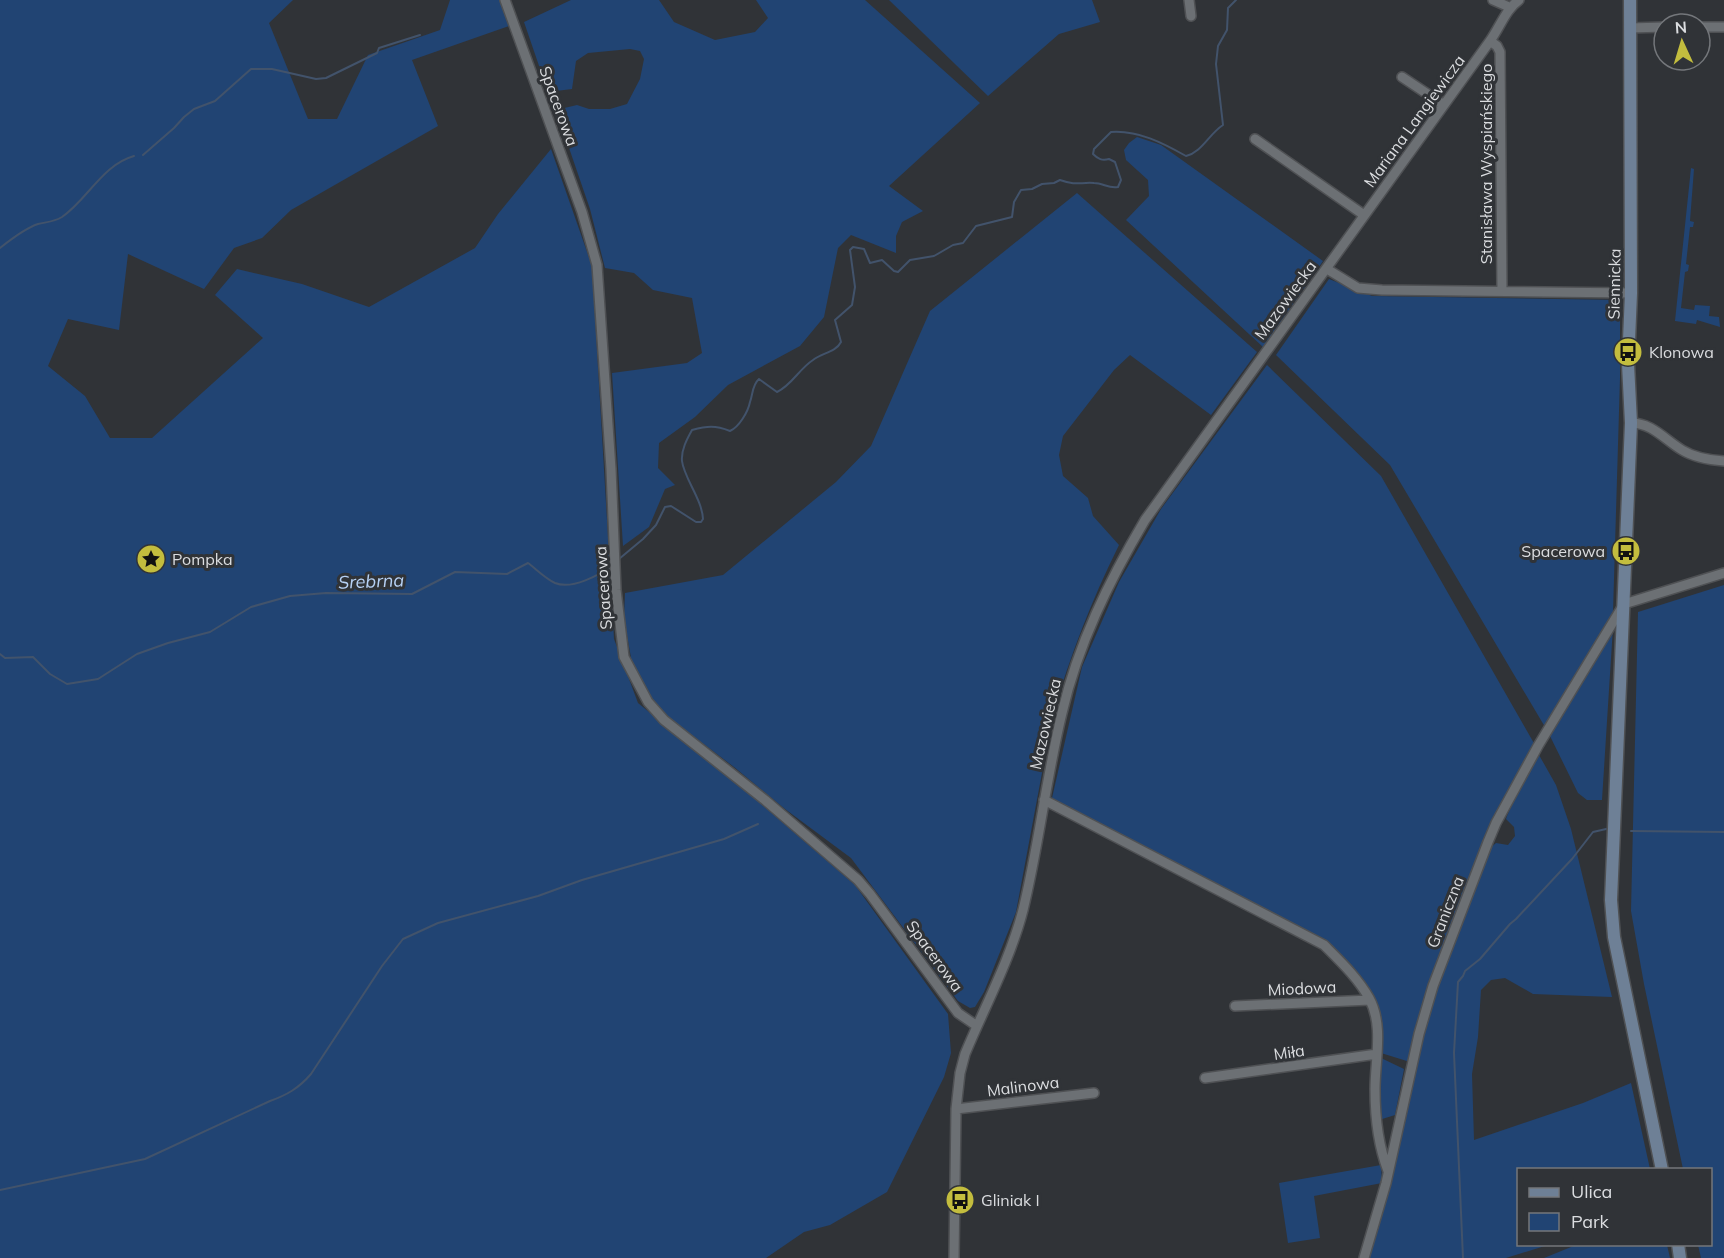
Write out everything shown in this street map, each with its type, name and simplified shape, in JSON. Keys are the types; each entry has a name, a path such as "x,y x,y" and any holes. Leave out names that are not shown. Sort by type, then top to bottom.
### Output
{"main road":[{"name":"Siennicka","path":"1630,0 1631,293 1628,364 1631,423 1611,909 1621,970 1662,1168"}],"street":[{"name":"Spacerowa","path":"505,0 582,212 597,265 616,571 624,657 648,702 664,720 765,800 858,880 958,1013 977,1026"},
{"path":"1189,0 1191,16"},
{"path":"1493,0 1507,3"},
{"name":"Mariana Langiewicza","path":"1330,265 1502,24 1507,3 1519,0"},
{"path":"1630,28 1652,27"},
{"name":"Stanisława Wyspiańskiego","path":"1490,41 1497,46 1500,52 1502,291"},
{"path":"1402,77 1444,105"},
{"path":"1256,139 1365,215"},
{"path":"1330,265 1358,288 1631,293"},
{"name":"Mazowiecka","path":"954,1258 956,1109 960,1073 1023,910 1061,713 1076,663 1111,580 1145,520 1330,265"},
{"path":"1631,423 1644,424 1696,457 1724,461"},
{"path":"1624,604 1724,573"},
{"name":"Graniczna","path":"1364,1258 1388,1171 1419,1034 1433,986 1496,823 1538,746 1624,604"},
{"path":"1044,800 1324,945 1358,981 1370,1000 1377,1027 1375,1109 1380,1146 1388,1171"},
{"name":"Miodowa","path":"1234,1006 1370,1000"},
{"name":"Miła","path":"1205,1078 1377,1054"},
{"name":"Malinowa","path":"956,1109 1094,1092"}],"green space":[{"path":"0,0 293,0 269,23 308,119 337,119 368,55 440,30 450,0 501,0 509,26 412,60 438,126 291,210 262,238 234,248 204,289 128,254 119,330 68,319 48,366 85,396 110,438 152,438 263,338 215,295 237,269 302,284 369,307 475,248 498,214 551,149 592,266 614,639 638,703 753,797 855,885 948,1014 951,1053 944,1077 887,1192 830,1225 804,1232 766,1258 0,1258"},
{"path":"571,0 659,0 674,22 715,40 755,32 768,18 756,0 865,0 980,103 889,186 923,211 902,222 896,236 896,253 851,235 838,248 824,317 800,346 728,385 695,417 659,443 658,468 675,485 665,489 649,527 623,546 612,373 687,363 702,353 692,298 653,290 634,273 605,268 590,209 556,110 577,105 589,109 610,109 627,104 640,79 644,59 640,51 630,49 588,53 576,61 572,89 548,92 524,22"},
{"path":"889,0 1092,0 1100,22 1059,34 988,96"},
{"path":"1137,137 1161,145 1323,261 1263,347 1126,220 1149,196 1148,180 1126,160 1124,150"},
{"path":"1691,168 1694,169 1690,221 1694,222 1693,227 1690,227 1686,264 1689,265 1688,271 1685,272 1681,308 1694,310 1695,305 1710,306 1709,316 1719,317 1720,327 1697,320 1696,324 1675,321"},
{"path":"1077,193 1257,352 1211,415 1130,355 1114,370 1063,436 1059,455 1063,476 1088,498 1093,516 1119,545 1082,628 1053,714 1016,912 984,992 975,1007 970,1008 958,1001 851,858 664,714 633,669 624,618 625,593 723,575 836,482 871,446 930,311"},
{"path":"1329,279 1372,296 1620,300 1613,612 1545,727 1390,465 1276,355"},
{"path":"1267,365 1381,476 1535,745 1483,849 1410,1062 1381,1053 1376,1009 1343,960 1231,891 1213,885 1052,798 1082,667 1119,582 1161,509"},
{"path":"1724,585 1724,1258 1701,1258 1698,1246 1712,1246 1712,1168 1683,1168 1631,911 1638,612"},
{"path":"1613,627 1602,800 1587,800 1578,793 1549,734"},
{"path":"1539,755 1556,785 1571,829 1612,997 1533,994 1505,978 1491,980 1481,990 1478,1037 1472,1074 1474,1140 1583,1103 1631,1083 1650,1168 1517,1168 1517,1246 1545,1246 1506,1258 1367,1258 1429,1013 1446,960 1488,850 1496,843 1508,845 1515,836 1514,827 1506,819 1523,779"},
{"path":"1381,1058 1404,1069 1395,1115 1379,1120 1377,1102"},
{"path":"1381,1165 1382,1183 1314,1196 1320,1238 1288,1243 1279,1183"},
{"path":"1574,1246 1667,1246 1670,1258 1544,1258"}],"waterway":[{"name":"Srebrna","path":"619,559 656,525 665,507 671,506 696,522 701,522 703,519 700,504 682,461 683,449 692,430 711,427 730,431 740,423 745,415 759,379 777,392 808,364 839,345 841,342 835,320 852,305 855,287 850,250 853,247 864,249 870,263 882,260 898,272 910,260 934,256 953,245 963,243 976,226 1012,217 1014,202 1021,190 1060,180 1118,187 1121,180 1115,162 1100,159 1093,154 1094,149 1111,132 1141,135 1186,156 1201,147 1223,125 1216,64 1218,46 1227,30 1228,8 1236,0"},
{"path":"143,155 194,109 215,101 251,69 272,69 316,79 326,78 377,53 379,48 420,35"},
{"path":"0,248 28,228 62,217 113,167 134,156"},
{"name":"Srebrna","path":"0,654 5,658 33,657 50,674 67,684 98,679 137,654 210,632 251,607 290,596 326,593 412,594 455,572 507,574 528,563 555,583 569,585 593,577 612,565"},
{"path":"0,1190 145,1159 292,1090 311,1074 382,966 403,939 438,923 538,896 582,880 724,839 758,824"},
{"path":"1463,1258 1454,1053 1458,982 1465,971 1480,959 1572,859 1593,832 1606,829"},
{"path":"1631,831 1724,832"}],"place":[{"name":"Klonowa","path":"1628,352"},
{"name":"Spacerowa","path":"1626,551"},
{"name":"Pompka","path":"151,559"},
{"name":"Gliniak I","path":"960,1200"}]}
